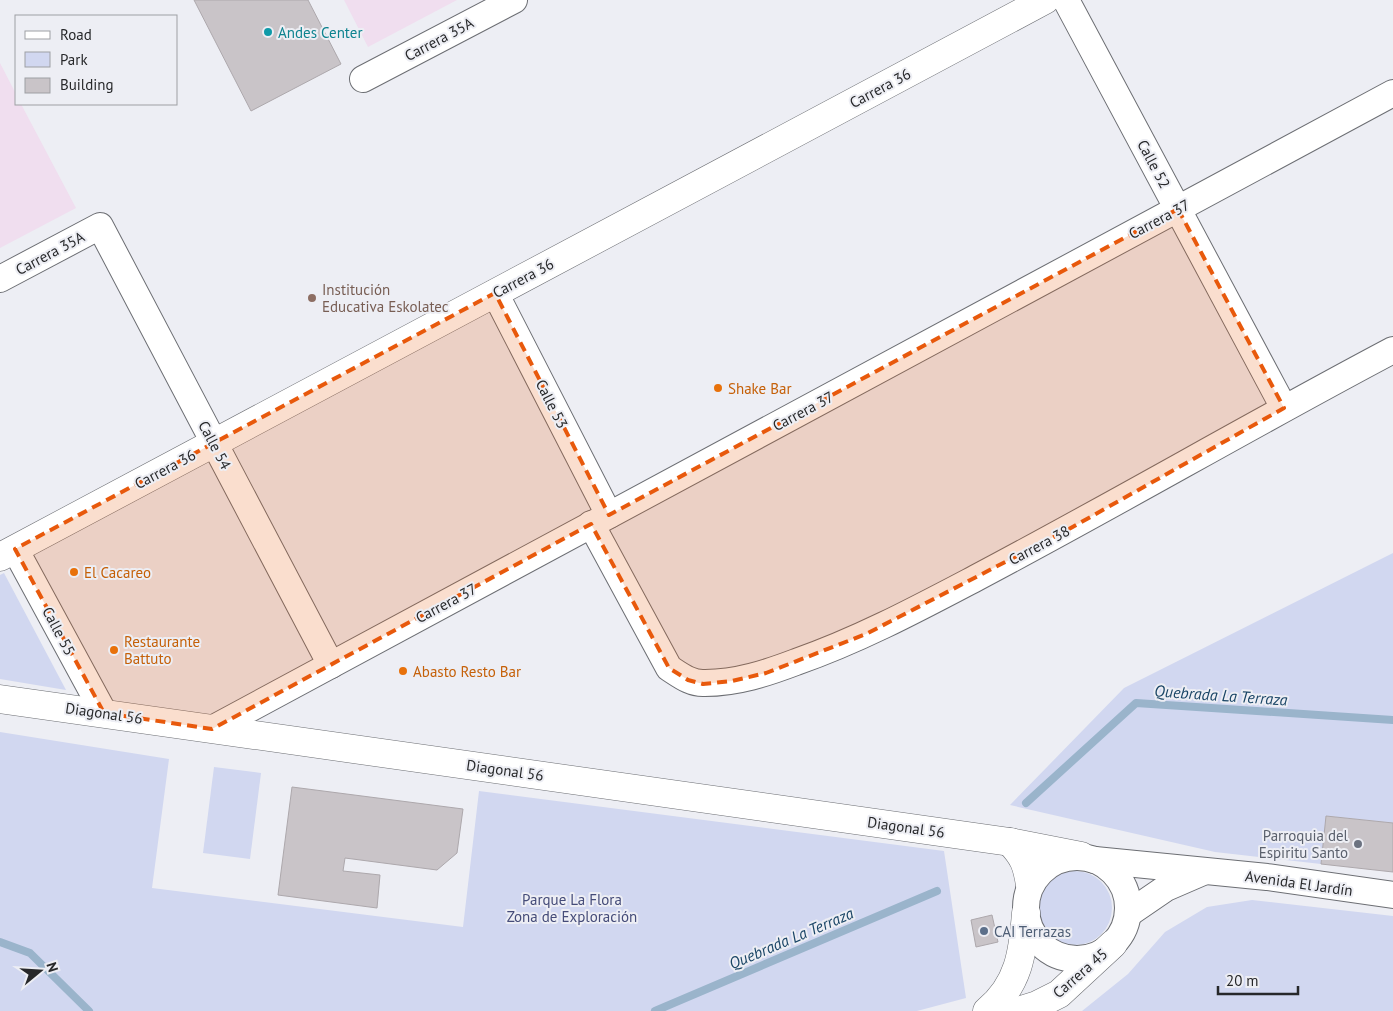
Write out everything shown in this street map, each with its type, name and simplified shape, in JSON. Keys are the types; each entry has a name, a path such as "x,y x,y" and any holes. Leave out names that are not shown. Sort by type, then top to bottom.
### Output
{"street":[{"name":"Carrera 35A","path":"363,79 514,0"},
{"name":"Carrera 36","path":"7,553 1045,0"},
{"name":"Calle 52","path":"1066,0 1284,408"},
{"name":"Carrera 37","path":"212,728 1393,93"},
{"name":"Carrera 35A","path":"0,279 100,226"},
{"name":"Calle 54","path":"100,226 331,664"},
{"name":"Calle 53","path":"495,293 669,668"},
{"name":"Carrera 38","path":"669,668 688,680 703,684 732,681 766,673 866,634 1069,529 1284,408 1393,350"},
{"name":"Calle 55","path":"7,553 104,713"},
{"name":"Diagonal 56","path":"0,699 1010,842 1088,858"},
{"path":"1010,842 1022,855 1027,866 1030,885"},
{"path":"987,1011 997,1003 1009,987 1016,972 1024,941 1026,899 1030,885 1045,867 1067,857 1088,858 1110,868 1121,881 1127,897 1128,914 1123,930 1113,944 1100,954 1084,959 1068,958 1052,953 1039,942 1030,929 1026,913"},
{"name":"Avenida El Jardín","path":"1088,858 1267,877 1393,895"},
{"name":"Avenida El Jardín","path":"1128,914 1166,888 1206,871"},
{"name":"Carrera 45","path":"1018,1011 1037,1005 1059,994 1113,944"}],"highlighted area":[{"path":"1178,209 1284,408 1069,529 866,634 766,673 732,681 703,684 688,680 669,668 591,524 212,729 104,713 15,549 495,293 609,515"}],"shaded area":[{"path":"344,0 457,0 368,47"},
{"path":"0,63 15,92 15,105 22,105 76,208 0,248"}],"green space":[{"path":"1393,553 1393,823 1327,816 1321,864 1215,852 1010,805 1124,688"},
{"path":"4,573 66,690 0,679 0,575"},
{"name":"Parque La Flora Zona de Exploración","path":"0,732 169,759 152,888 463,927 479,791 944,851 966,998 917,1011 0,1011"},
{"path":"214,767 261,773 250,859 203,853"},
{"path":"1075,871 1089,874 1101,882 1109,894 1112,908 1109,922 1101,934 1089,942 1075,945 1061,942 1049,934 1041,922 1038,908 1041,894 1049,882 1061,874"},
{"path":"1252,900 1393,916 1393,1011 1082,1011 1128,974 1165,932 1207,907"}],"building":[{"name":"Andes Center","path":"194,0 308,0 341,64 251,111"},
{"path":"292,787 463,809 457,853 437,870 345,858 343,871 380,875 377,908 278,895"},
{"name":"Parroquia del Espiritu Santo","path":"1326,816 1393,823 1393,872 1321,864"},
{"name":"CAI Terrazas","path":"992,915 998,942 976,947 971,920"}],"waterway":[{"name":"Quebrada La Terraza","path":"1026,803 1136,703 1393,720"},
{"name":"Quebrada La Terraza","path":"655,1011 937,891"},
{"name":"Quebrada La Terraza","path":"0,942 30,953 89,1011"}],"place":[{"name":"Andes Center","path":"268,32"},
{"name":"Institución Educativa Eskolatec","path":"312,298"},
{"name":"Shake Bar","path":"718,388"},
{"name":"El Cacareo","path":"74,572"},
{"name":"Restaurante Battuto","path":"114,650"},
{"name":"Abasto Resto Bar","path":"403,671"},
{"name":"Parroquia del Espiritu Santo","path":"1358,844"},
{"name":"CAI Terrazas","path":"984,931"}]}
